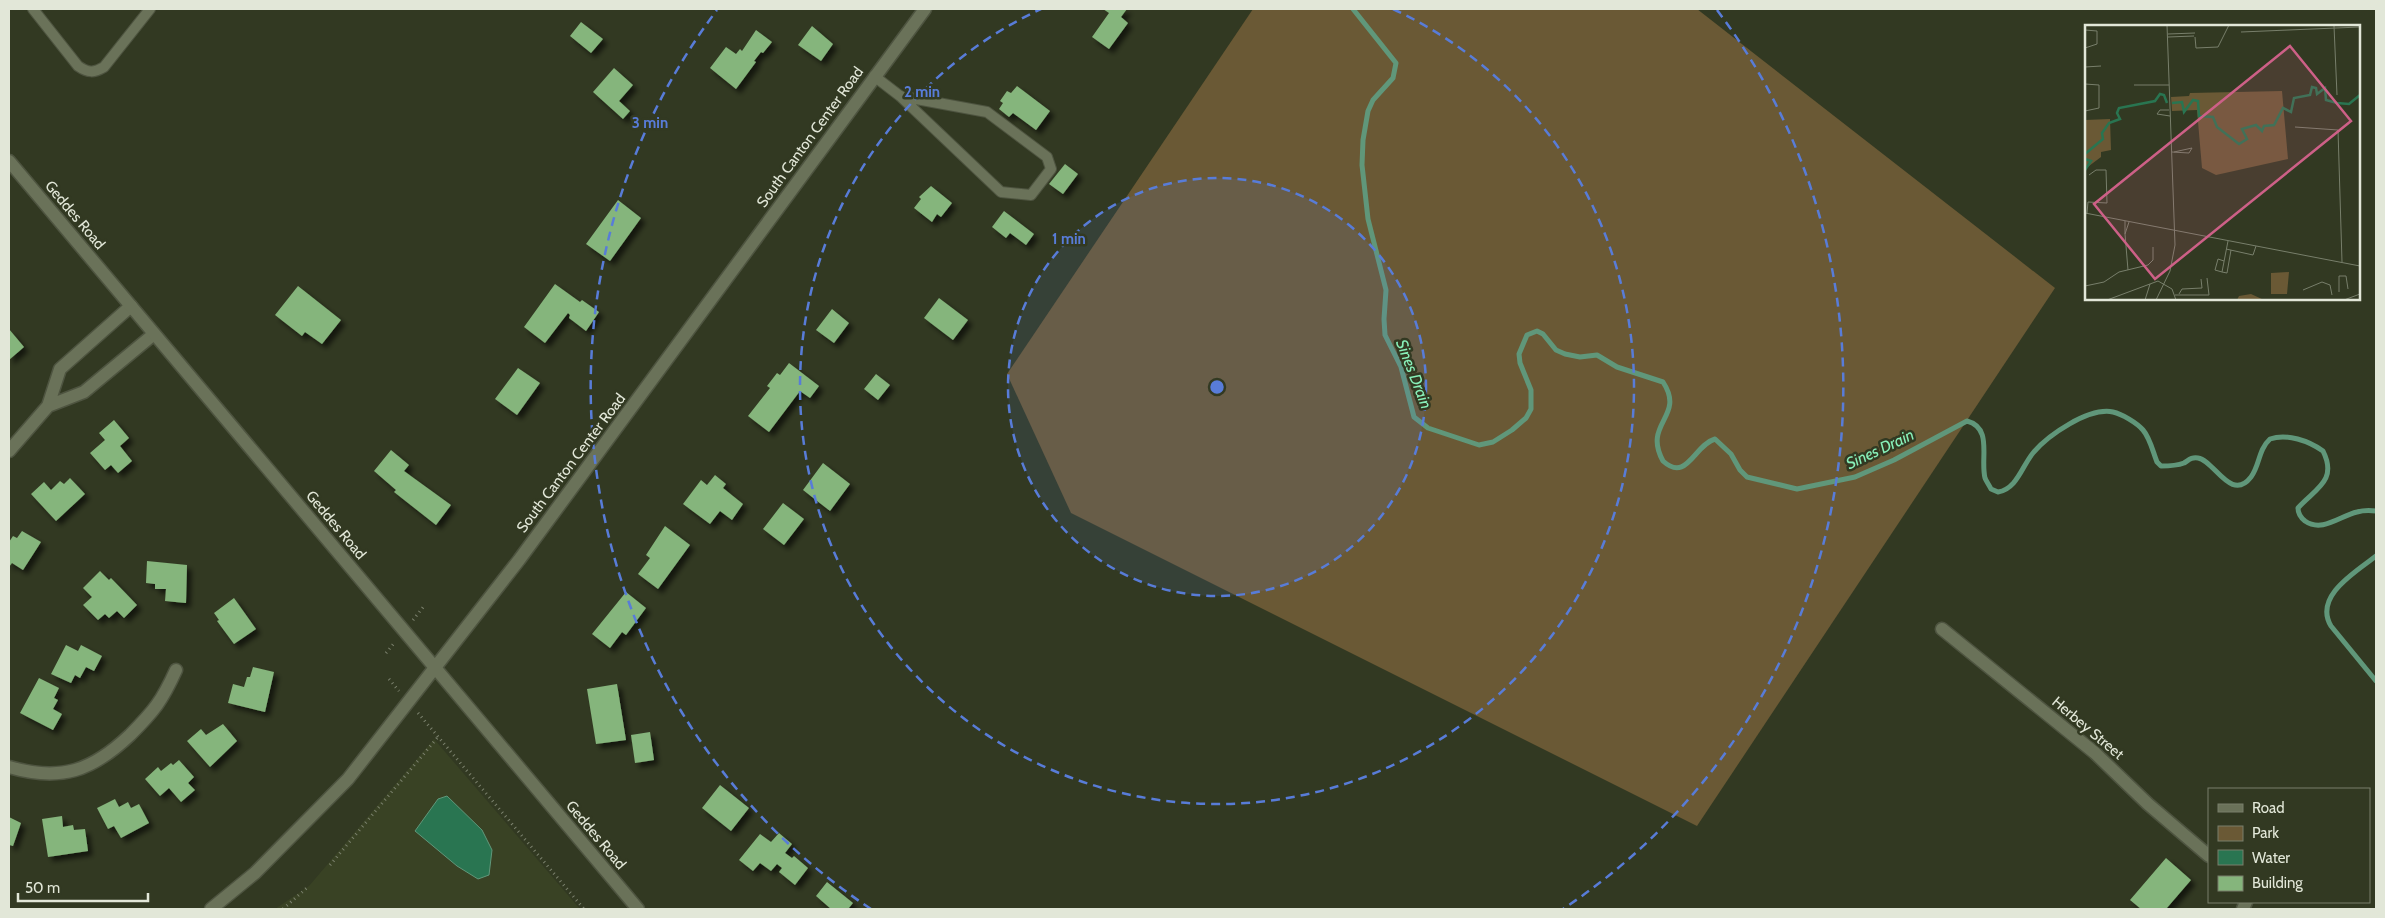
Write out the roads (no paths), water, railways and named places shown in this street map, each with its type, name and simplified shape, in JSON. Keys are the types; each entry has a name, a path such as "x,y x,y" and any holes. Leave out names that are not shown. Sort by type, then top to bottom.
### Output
{"main road":[{"name":"South Canton Center Road","path":"211,909 255,873 316,814 348,779 525,552 707,307 924,9"},
{"name":"Geddes Road","path":"9,162 638,909"},
{"path":"48,406 60,369 130,306"},
{"path":"11,443 48,406 84,392 154,334"},
{"name":"Herbey Street","path":"1942,629 2095,753 2148,804 2208,855"},
{"path":"9,768 30,774 52,775 80,770 101,760 154,710 176,670"}],"lane":[{"path":"32,9 78,66 87,72 96,72 104,67 150,9"},
{"path":"874,76 900,96 1001,192 1031,195 1051,169 1047,157 987,112 900,96"}],"water":[{"path":"447,796 482,830 492,850 489,875 478,879 457,866 415,831 438,799"}],"waterway":[{"name":"Sines Drain","path":"1353,9 1396,63 1393,78 1373,100 1368,111 1363,140 1362,165 1368,219 1386,290 1385,335 1401,367 1414,417 1428,428 1479,445 1493,442 1526,418 1531,409 1531,390 1520,363 1519,354 1527,335 1537,331 1543,334 1556,350 1565,354 1580,357 1597,355 1617,367 1663,382 1669,394 1670,404 1657,438 1658,448 1663,461 1671,467 1678,468 1684,465 1701,448 1715,439 1731,454 1740,470 1747,477 1797,489 1855,477 1894,460 1967,421 1980,430 1984,445 1985,478 1991,489 1998,492 2005,490 2015,482 2029,458 2048,438 2081,418 2092,414 2113,412 2129,419 2143,430 2157,462 2161,466 2178,465 2192,458 2198,458 2204,460 2230,483 2237,485 2244,484 2251,477 2263,448 2270,439 2283,437 2305,441 2323,451 2328,470 2322,484 2298,508 2298,512 2305,521 2318,525 2357,512 2366,510 2376,511"},
{"name":"Sines Drain","path":"2376,556 2340,585 2332,595 2327,615 2331,626 2376,681"}]}
